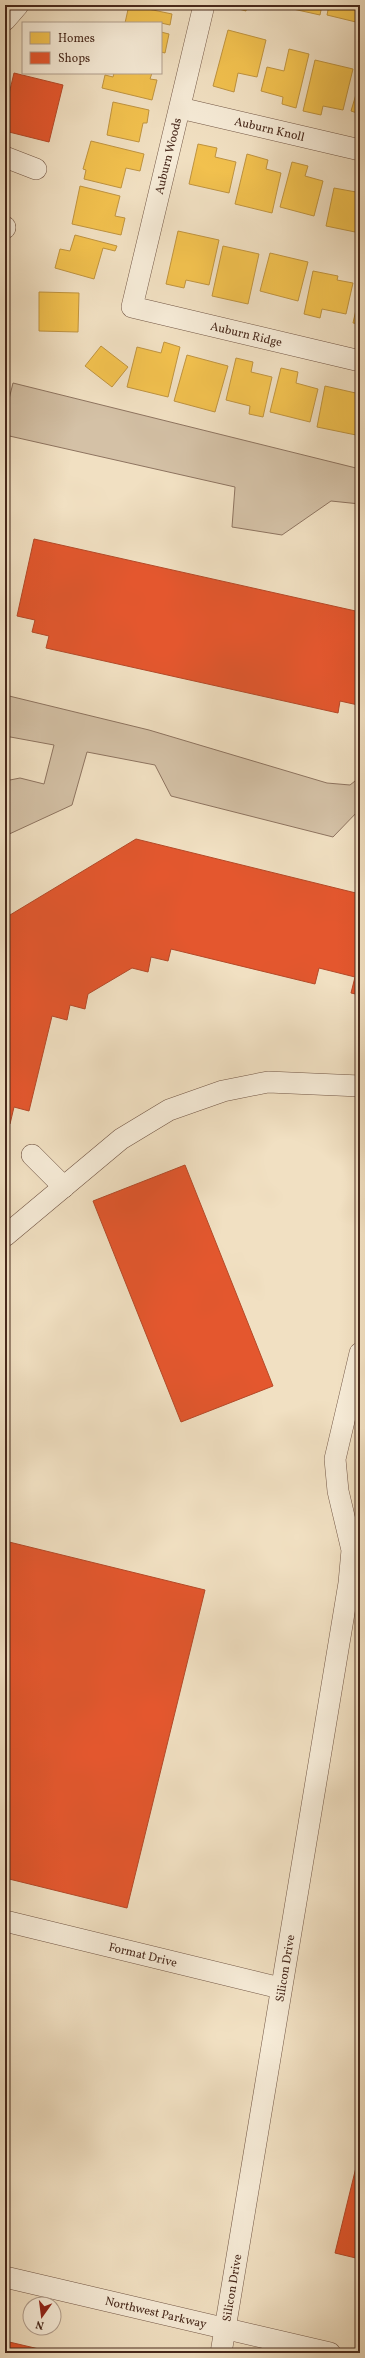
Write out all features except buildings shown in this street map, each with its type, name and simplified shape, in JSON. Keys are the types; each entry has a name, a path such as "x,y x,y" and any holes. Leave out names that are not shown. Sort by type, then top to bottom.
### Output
{"street":[{"path":"5,20 18,5"},
{"name":"Auburn Woods","path":"132,307 204,5"},
{"name":"Auburn Knoll","path":"180,108 360,150"},
{"path":"5,157 36,169"},
{"name":"Auburn Ridge","path":"132,307 360,361"},
{"path":"5,1236 121,1139 169,1110 223,1091 268,1082 360,1086"},
{"path":"32,1155 64,1187"},
{"name":"Silicon Drive","path":"221,2353 280,1988 349,1583 352,1550 338,1491 335,1459 360,1353"},
{"name":"Format Drive","path":"5,1921 280,1988"},
{"name":"Northwest Parkway","path":"5,2277 330,2353"}],"shaded area":[{"path":"13,383 360,469 360,504 331,501 282,535 232,527 235,487 5,435 5,415"},
{"path":"5,695 149,730 327,783 350,785 360,777 360,809 333,837 171,796 155,765 87,752 72,805 5,836 5,781 20,778 44,784 54,745 5,736"}]}
